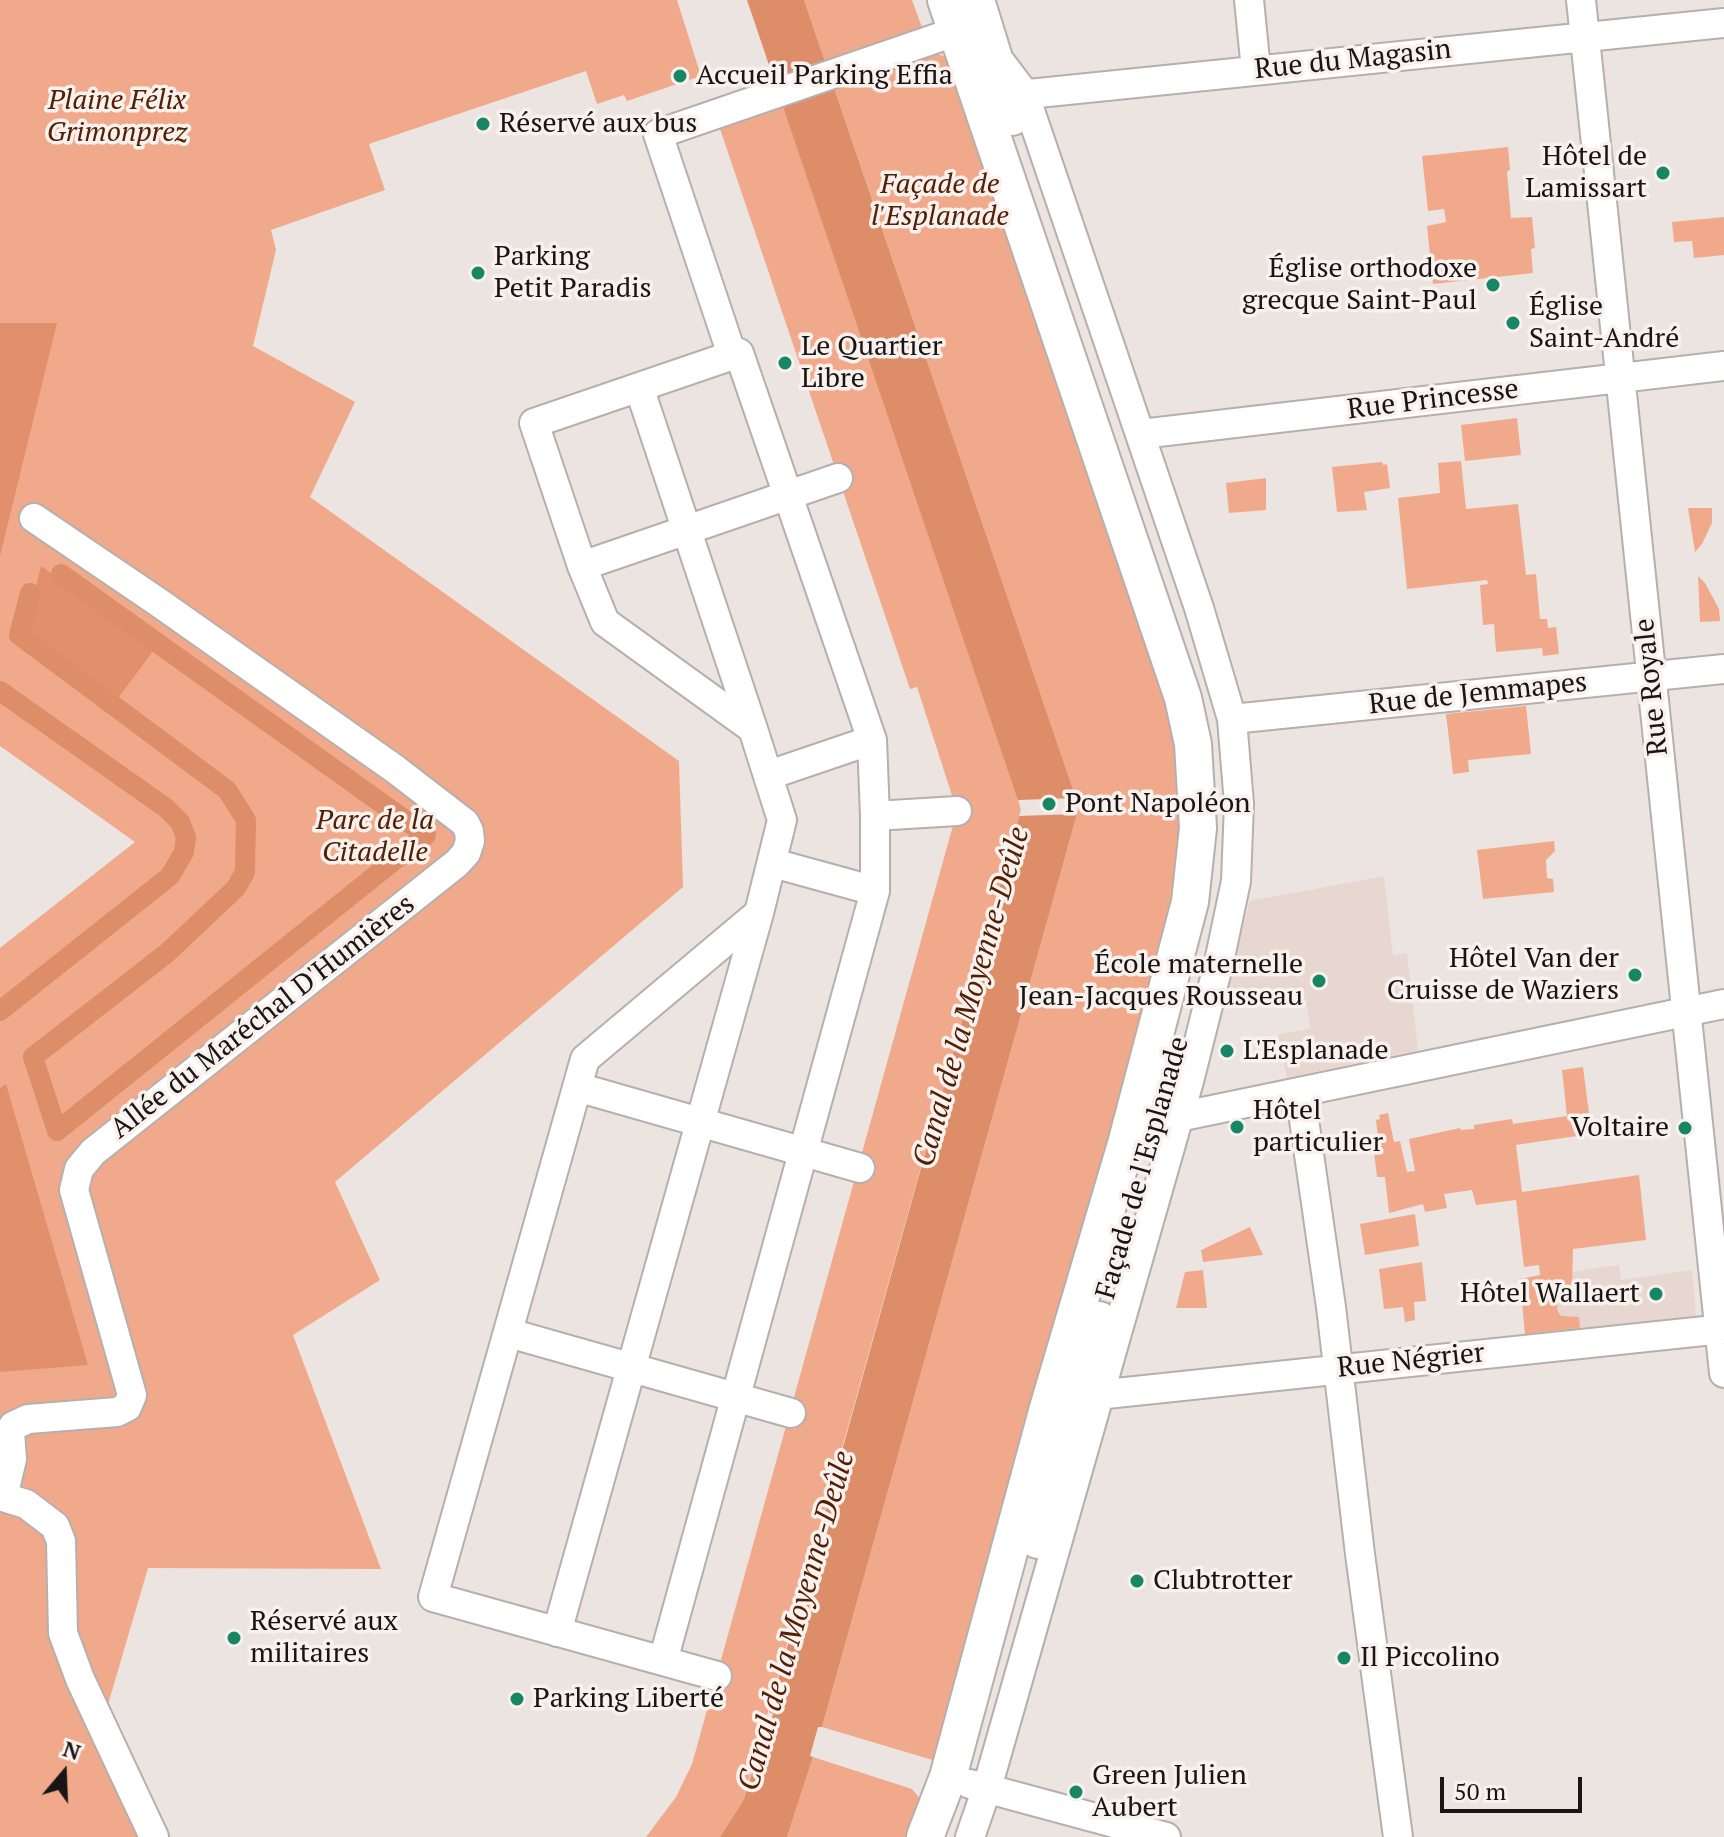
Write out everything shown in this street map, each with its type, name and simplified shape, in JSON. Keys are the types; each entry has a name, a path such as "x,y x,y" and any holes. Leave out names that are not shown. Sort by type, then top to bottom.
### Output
{"main road":[{"name":"Façade de l'Esplanade","path":"968,1783 1155,1122 1214,899 1220,820 1216,742 1196,663 1004,98 971,21"},
{"path":"925,1837 968,1783"},
{"path":"950,1837 968,1783"}],"street":[{"path":"1249,0 1256,70"},
{"name":"Rue Royale","path":"1581,0 1722,1329 1724,1373"},
{"path":"732,355 658,134 971,21"},
{"name":"Rue du Magasin","path":"1004,98 1724,23"},
{"name":"Façade de l'Esplanade","path":"968,1783 1097,1395 1155,1122 1219,962 1236,881 1239,794 1232,719 1141,434 1004,98"},
{"path":"663,1661 875,891 872,740 739,353 534,423 582,566 605,622 753,729"},
{"name":"Rue Princesse","path":"1141,434 1724,366"},
{"path":"557,1632 773,863 782,820 639,387"},
{"path":"582,566 838,478"},
{"name":"Allée du Maréchal D'Humières","path":"1,1496 12,1459 10,1432 13,1426 28,1419 117,1412 127,1407 132,1395 74,1190 79,1169 93,1152 457,863 466,853 470,841 465,823 417,786 34,518"},
{"name":"Rue de Jemmapes","path":"1232,719 1724,669"},
{"path":"769,775 872,740"},
{"path":"875,816 957,811"},
{"path":"773,863 875,891"},
{"path":"717,1676 433,1597 585,1059 759,913"},
{"path":"1155,1122 1724,1004"},
{"path":"577,1087 860,1168"},
{"path":"1300,1092 1398,1837"},
{"name":"Rue Négrier","path":"1097,1395 1722,1329"},
{"path":"509,1333 791,1413"},
{"path":"1,1496 26,1504 55,1526 61,1541 63,1633 80,1679 154,1837"},
{"path":"970,1837 968,1783 1091,1827 1166,1837"}],"shaded area":[{"path":"0,323 57,323 0,556"},
{"path":"41,566 156,647 119,697 25,632"},
{"name":"École maternelle Jean-Jacques Rousseau","path":"1384,876 1393,956 1407,953 1418,1050 1287,1078 1278,1035 1311,1028 1305,998 1289,1001 1287,993 1262,998 1226,989 1250,901"},
{"path":"6,1084 88,1365 0,1372 0,1088"},
{"path":"1619,1265 1621,1280 1692,1270 1696,1316 1525,1334 1520,1279"}],"green space":[{"name":"Parc de la Citadelle","path":"0,0 677,0 701,76 627,101 624,95 597,104 586,71 369,144 385,190 271,230 276,250 253,346 355,402 310,497 679,761 683,887 335,1182 380,1280 293,1335 381,1569 148,1568 107,1708 168,1837 0,1837 0,948 135,842 0,746"},
{"name":"Façade de l'Esplanade","path":"804,0 912,0 931,52 950,58 1178,709 1187,866 936,1761 822,1727 1079,807"},
{"path":"783,104 1021,810 743,1801 720,1837 646,1837 676,1797 692,1764 957,811 917,687 910,689 719,126"},
{"path":"1508,147 1511,218 1532,217 1535,248 1531,249 1533,273 1433,284 1427,226 1446,222 1444,209 1428,211 1422,156"},
{"path":"1724,217 1724,255 1694,258 1692,241 1674,242 1672,222"},
{"path":"1517,418 1521,455 1465,461 1461,425"},
{"path":"1461,461 1466,509 1518,504 1526,575 1536,574 1540,619 1547,619 1548,628 1556,627 1559,654 1543,656 1542,648 1496,652 1494,624 1483,625 1480,585 1488,584 1487,580 1407,589 1398,498 1440,493 1438,463"},
{"path":"1382,462 1383,465 1387,464 1390,488 1364,492 1367,510 1337,512 1332,467"},
{"path":"1266,478 1266,510 1229,513 1226,483"},
{"path":"1688,508 1712,508 1712,523 1695,552"},
{"path":"1698,576 1719,609 1720,621 1700,622"},
{"path":"1526,706 1531,754 1468,760 1469,772 1453,774 1446,714"},
{"path":"1554,841 1555,851 1546,860 1547,878 1553,879 1554,892 1483,899 1477,850"},
{"path":"1583,1067 1589,1113 1575,1115 1577,1136 1516,1145 1522,1192 1639,1175 1646,1240 1573,1249 1572,1286 1559,1295 1557,1310 1561,1316 1579,1317 1580,1328 1525,1334 1520,1279 1540,1275 1539,1265 1524,1267 1516,1200 1476,1205 1472,1190 1444,1194 1447,1208 1425,1212 1423,1204 1389,1213 1385,1177 1377,1177 1374,1146 1379,1145 1376,1120 1380,1119 1379,1115 1388,1113 1394,1142 1400,1141 1407,1172 1415,1171 1409,1139 1460,1128 1474,1129 1474,1125 1512,1119 1513,1124 1567,1116 1562,1070"},
{"path":"1415,1214 1419,1246 1365,1255 1360,1224"},
{"path":"1250,1227 1263,1255 1203,1262 1201,1250"},
{"path":"1422,1262 1426,1301 1414,1302 1415,1320 1405,1322 1403,1307 1384,1309 1379,1269"},
{"path":"1203,1270 1207,1308 1176,1308 1185,1272"},
{"path":"813,1757 912,1789 920,1799 910,1837 787,1837"}],"water":[{"name":"Canal de la Moyenne-Deûle","path":"747,0 804,0 1079,807 822,1727 818,1727 810,1756 813,1757 787,1837 720,1837 743,1801 762,1741 767,1735 773,1714 769,1712 1021,810"}],"pier":[{"name":"Pont Napoléon","path":"1076,798 1079,807 1077,814 1019,816 1018,800"}],"waterway":[{"path":"30,593 19,635 227,790 246,820 245,872 236,888 167,953 33,1057 57,1131 426,835 61,574"},
{"path":"0,691 166,808 180,822 186,837 184,852 170,876 0,1011"}],"place":[{"name":"Accueil Parking Effia","path":"680,76"},
{"name":"Réservé aux bus","path":"483,124"},
{"name":"Hôtel de Lamissart","path":"1663,173"},
{"name":"Parking Petit Paradis","path":"478,273"},
{"name":"Église orthodoxe grecque Saint-Paul","path":"1493,285"},
{"name":"Église Saint-André","path":"1513,323"},
{"name":"Le Quartier Libre","path":"785,363"},
{"name":"Pont Napoléon","path":"1049,804"},
{"name":"Hôtel Van der Cruisse de Waziers","path":"1635,975"},
{"name":"École maternelle Jean-Jacques Rousseau","path":"1319,981"},
{"name":"L'Esplanade","path":"1227,1051"},
{"name":"Hôtel particulier","path":"1237,1127"},
{"name":"Voltaire","path":"1685,1128"},
{"name":"Hôtel Wallaert","path":"1656,1294"},
{"name":"Clubtrotter","path":"1137,1581"},
{"name":"Réservé aux militaires","path":"234,1638"},
{"name":"Il Piccolino","path":"1344,1658"},
{"name":"Parking Liberté","path":"517,1699"},
{"name":"Green Julien Aubert","path":"1076,1792"}],"park label":[{"name":"Plaine Félix Grimonprez","path":"117,117"}]}
